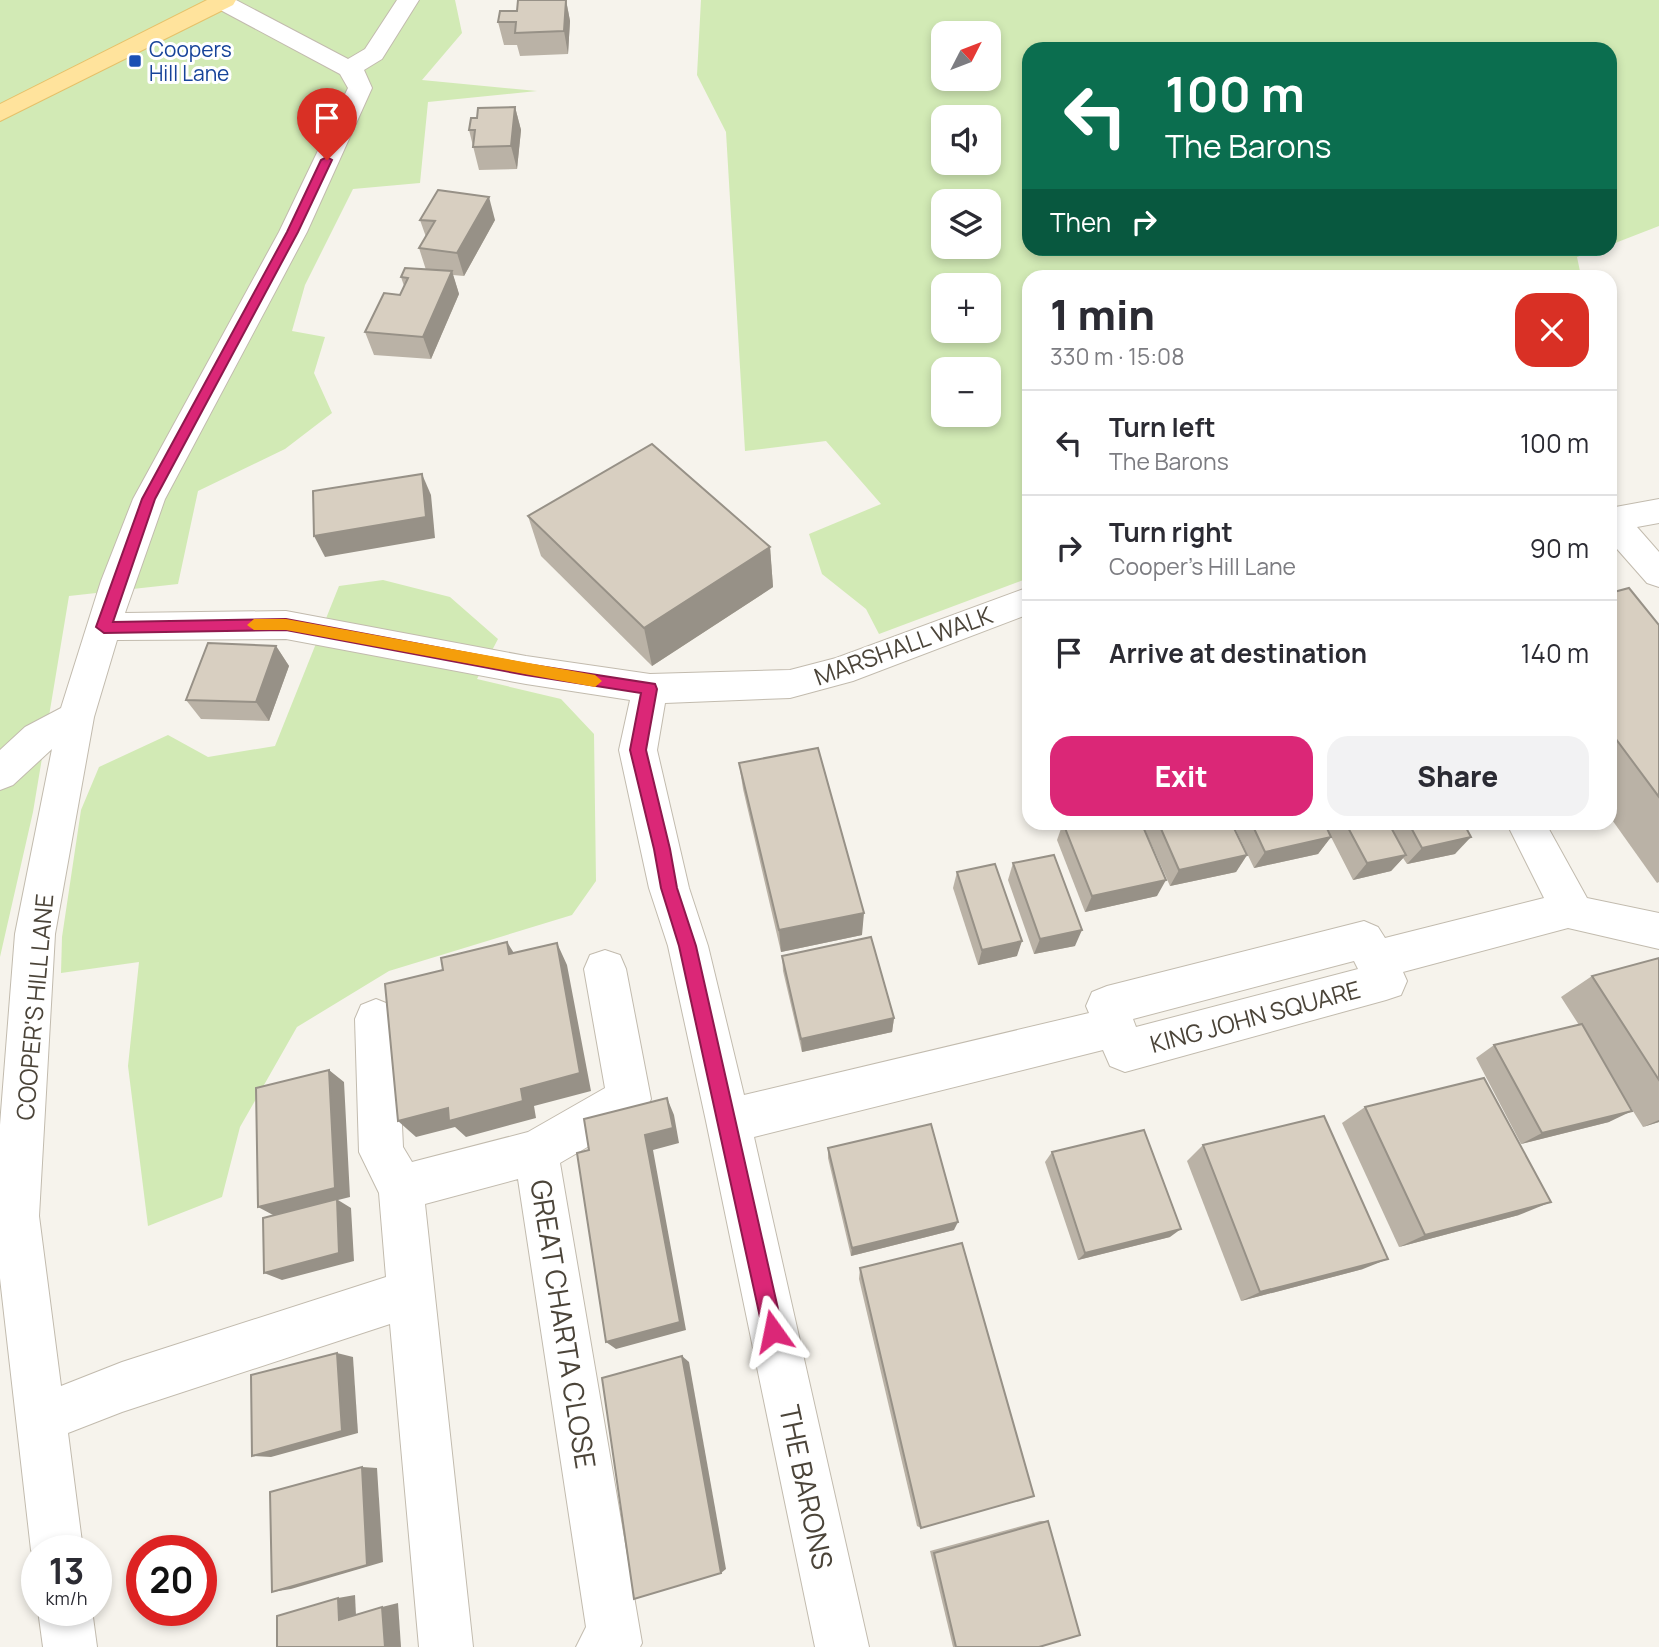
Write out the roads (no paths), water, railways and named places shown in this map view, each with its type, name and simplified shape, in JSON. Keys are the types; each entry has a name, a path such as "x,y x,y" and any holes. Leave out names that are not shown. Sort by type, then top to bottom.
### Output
{"main road":[{"path":"0,114 223,1"}],"street":[{"path":"223,1 349,69 374,54 408,0"},
{"name":"COOPER'S HILL LANE","path":"55,1535 8,1207 35,934 76,717 149,499 293,232 360,88 356,76 349,69"},
{"path":"1617,519 1659,511"},
{"path":"1617,527 1659,574"},
{"name":"MARSHALL WALK","path":"650,689 790,684 840,671 1022,603"},
{"path":"104,627 286,625 526,670 650,689"},
{"name":"THE BARONS","path":"650,689 638,750 669,888 688,946 728,1121 842,1647"},
{"path":"0,774 38,738 76,717"},
{"path":"1529,830 1571,909 1579,914 1659,931"},
{"name":"KING JOHN SQUARE","path":"728,1121 1115,1027 1125,1051 1386,981 1375,960 1571,909"},
{"path":"536,1152 629,1099 605,969"},
{"path":"376,1019 381,1152 401,1188 446,1647"},
{"name":"GREAT CHARTA CLOSE","path":"401,1188 536,1152 615,1643 603,1647"},
{"path":"39,1419 122,1387 411,1293"},
{"path":"67,1626 70,1647"}],"place":[{"name":"Coopers Hill Lane","path":"135,61"}]}
